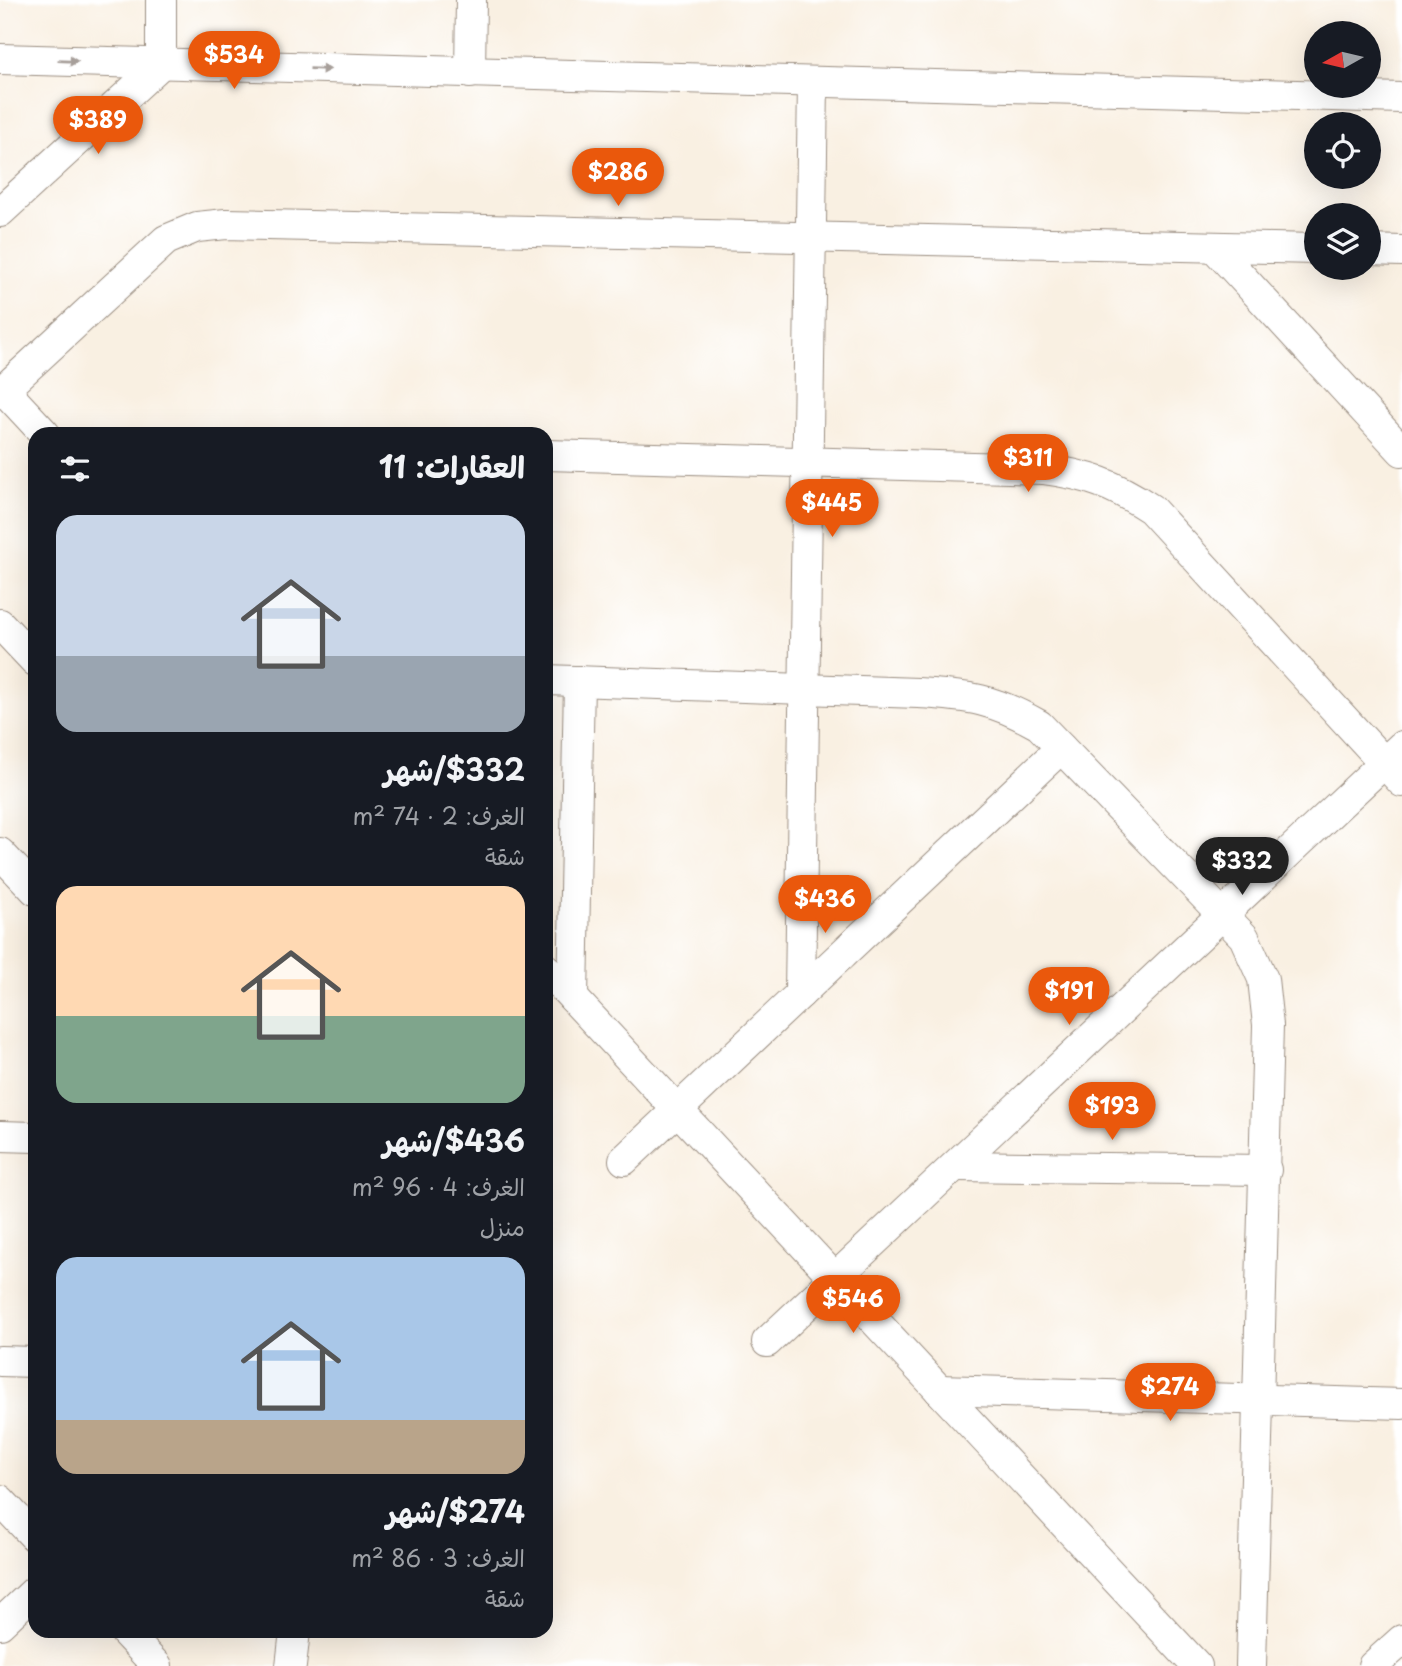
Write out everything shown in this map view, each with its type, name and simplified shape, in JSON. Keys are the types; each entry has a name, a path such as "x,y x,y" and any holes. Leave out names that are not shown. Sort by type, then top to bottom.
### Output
{"street":[{"path":"0,212 161,64 161,0"},
{"path":"470,73 471,0"},
{"path":"0,59 1402,98"},
{"path":"800,994 813,83"},
{"path":"39,427 2,391 166,240 197,227 226,224 1304,249"},
{"path":"1214,247 1402,451"},
{"path":"1381,250 1402,251"},
{"path":"553,455 1043,469 1082,474 1118,487 1151,509 1396,764 1224,915 767,1342"},
{"path":"0,624 28,654"},
{"path":"553,680 950,695 1002,705 1039,725 1244,937 1263,979 1268,1025 1251,1666"},
{"path":"573,999 579,681"},
{"path":"624,1160 1062,748"},
{"path":"0,853 28,883"},
{"path":"553,977 1197,1666"},
{"path":"0,1136 28,1137"},
{"path":"958,1166 1266,1170"},
{"path":"0,1361 28,1362"},
{"path":"939,1390 1402,1404"},
{"path":"0,1500 28,1530"},
{"path":"0,1624 28,1598"},
{"path":"131,1638 157,1666"},
{"path":"291,1666 294,1638"},
{"path":"1373,1666 1402,1640"}]}
